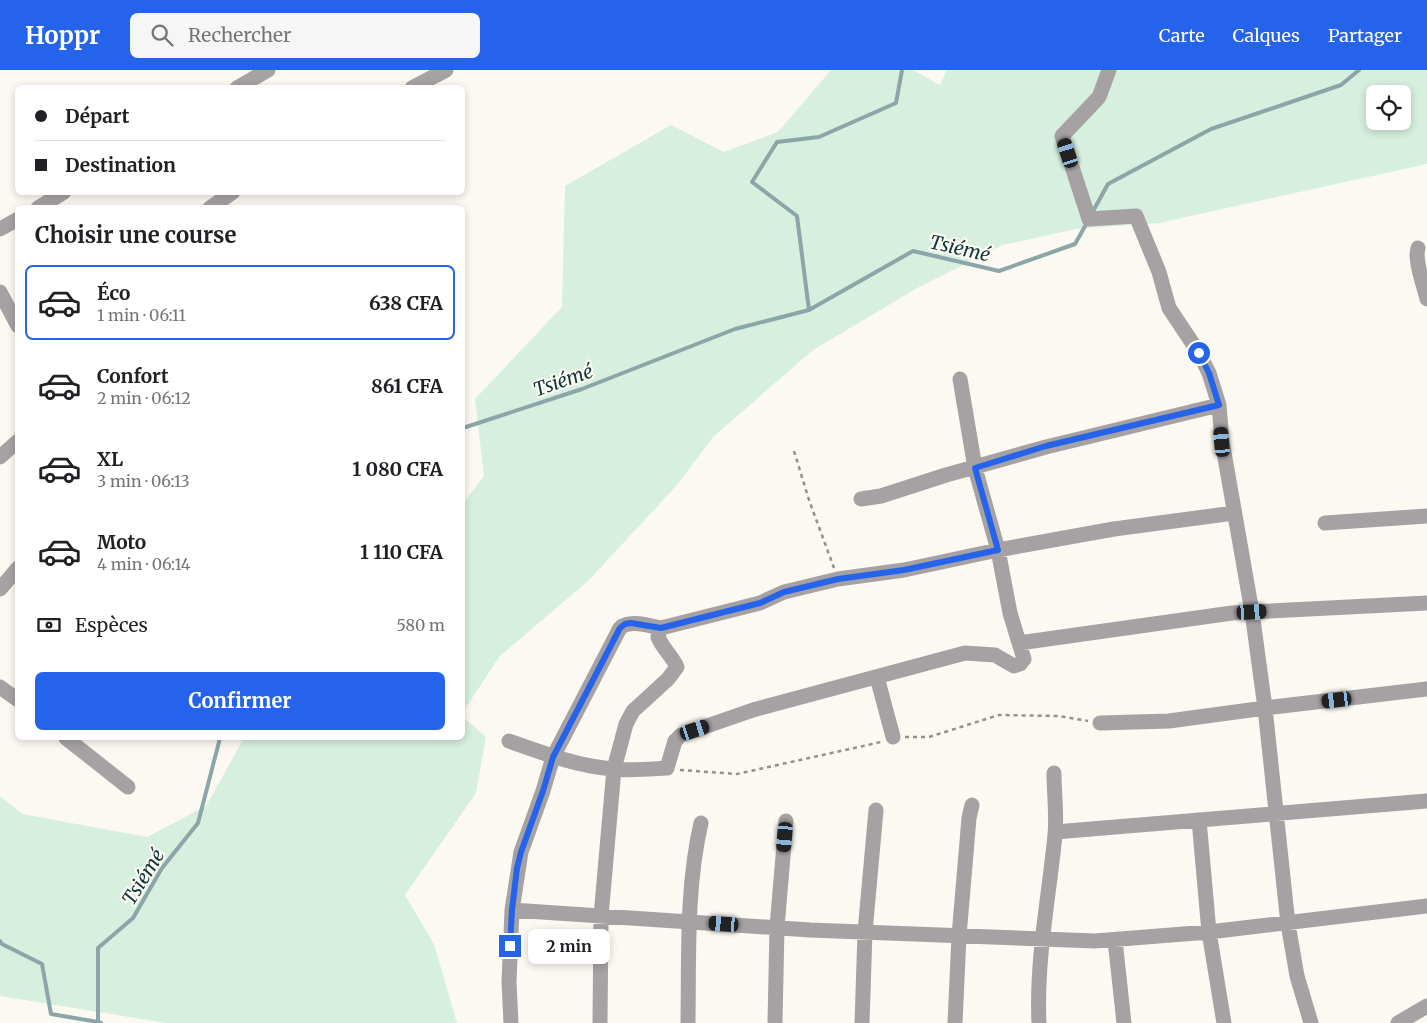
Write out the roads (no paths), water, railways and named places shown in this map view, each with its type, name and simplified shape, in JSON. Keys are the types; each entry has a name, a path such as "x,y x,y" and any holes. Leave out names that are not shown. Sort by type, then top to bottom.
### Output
{"street":[{"path":"242,85 268,70"},
{"path":"418,85 446,70"},
{"path":"1109,70 1099,97 1062,136 1089,219 1136,216 1159,272 1169,308 1199,353 1209,373 1219,405 1222,442 1252,612 1265,708 1288,924 1298,976 1311,1023"},
{"path":"43,205 59,195"},
{"path":"214,205 230,195"},
{"path":"0,229 15,221"},
{"path":"1418,248 1416,252 1423,269 1427,299"},
{"path":"0,292 15,316"},
{"path":"509,740 553,757 614,769 667,768 675,741 681,735 753,710 965,653 995,656 1014,666 1020,664 1024,659 1010,613 998,550 975,468 960,379"},
{"path":"860,499 881,496 1046,446 1219,405"},
{"path":"0,457 15,444"},
{"path":"511,1023 509,982 512,910 521,852 553,757 620,628 625,624 631,623 661,628 760,603 784,592 838,579 904,570 998,550 1114,529 1234,513"},
{"path":"1325,523 1427,516"},
{"path":"0,588 15,571"},
{"path":"1019,643 1232,613 1427,603"},
{"path":"600,1023 601,916 614,769 626,724 633,711 668,680 677,667 673,658 662,647 658,637 661,628"},
{"path":"877,676 893,737"},
{"path":"0,687 15,698"},
{"path":"1100,723 1169,721 1427,689"},
{"path":"69,740 128,787"},
{"path":"1039,1023 1038,996 1042,940 1055,832 1054,773"},
{"path":"1055,832 1427,801"},
{"path":"954,1023 959,936 969,818 972,805"},
{"path":"862,1023 865,932 876,810"},
{"path":"1199,820 1209,932 1224,1023"},
{"path":"775,1023 776,927 786,821"},
{"path":"688,1023 690,922 696,846 701,823"},
{"path":"512,910 865,932 1095,941 1288,924 1427,906"},
{"path":"1115,940 1124,1023"},
{"path":"1398,1023 1427,1006"}],"waterway":[{"path":"809,310 797,216 752,182 777,142 819,137 896,103 902,70"},
{"name":"Tsiémé","path":"1092,213 1108,184 1211,129 1341,85 1359,70"},
{"name":"Tsiémé","path":"465,427 582,389 735,329 809,310 913,251 999,271 1075,244 1088,221"},
{"name":"Tsiémé","path":"101,1023 98,1022 98,948 133,918 162,868 198,823 219,740"},
{"path":"0,941 2,944 42,964 51,1014 98,1022"}]}
